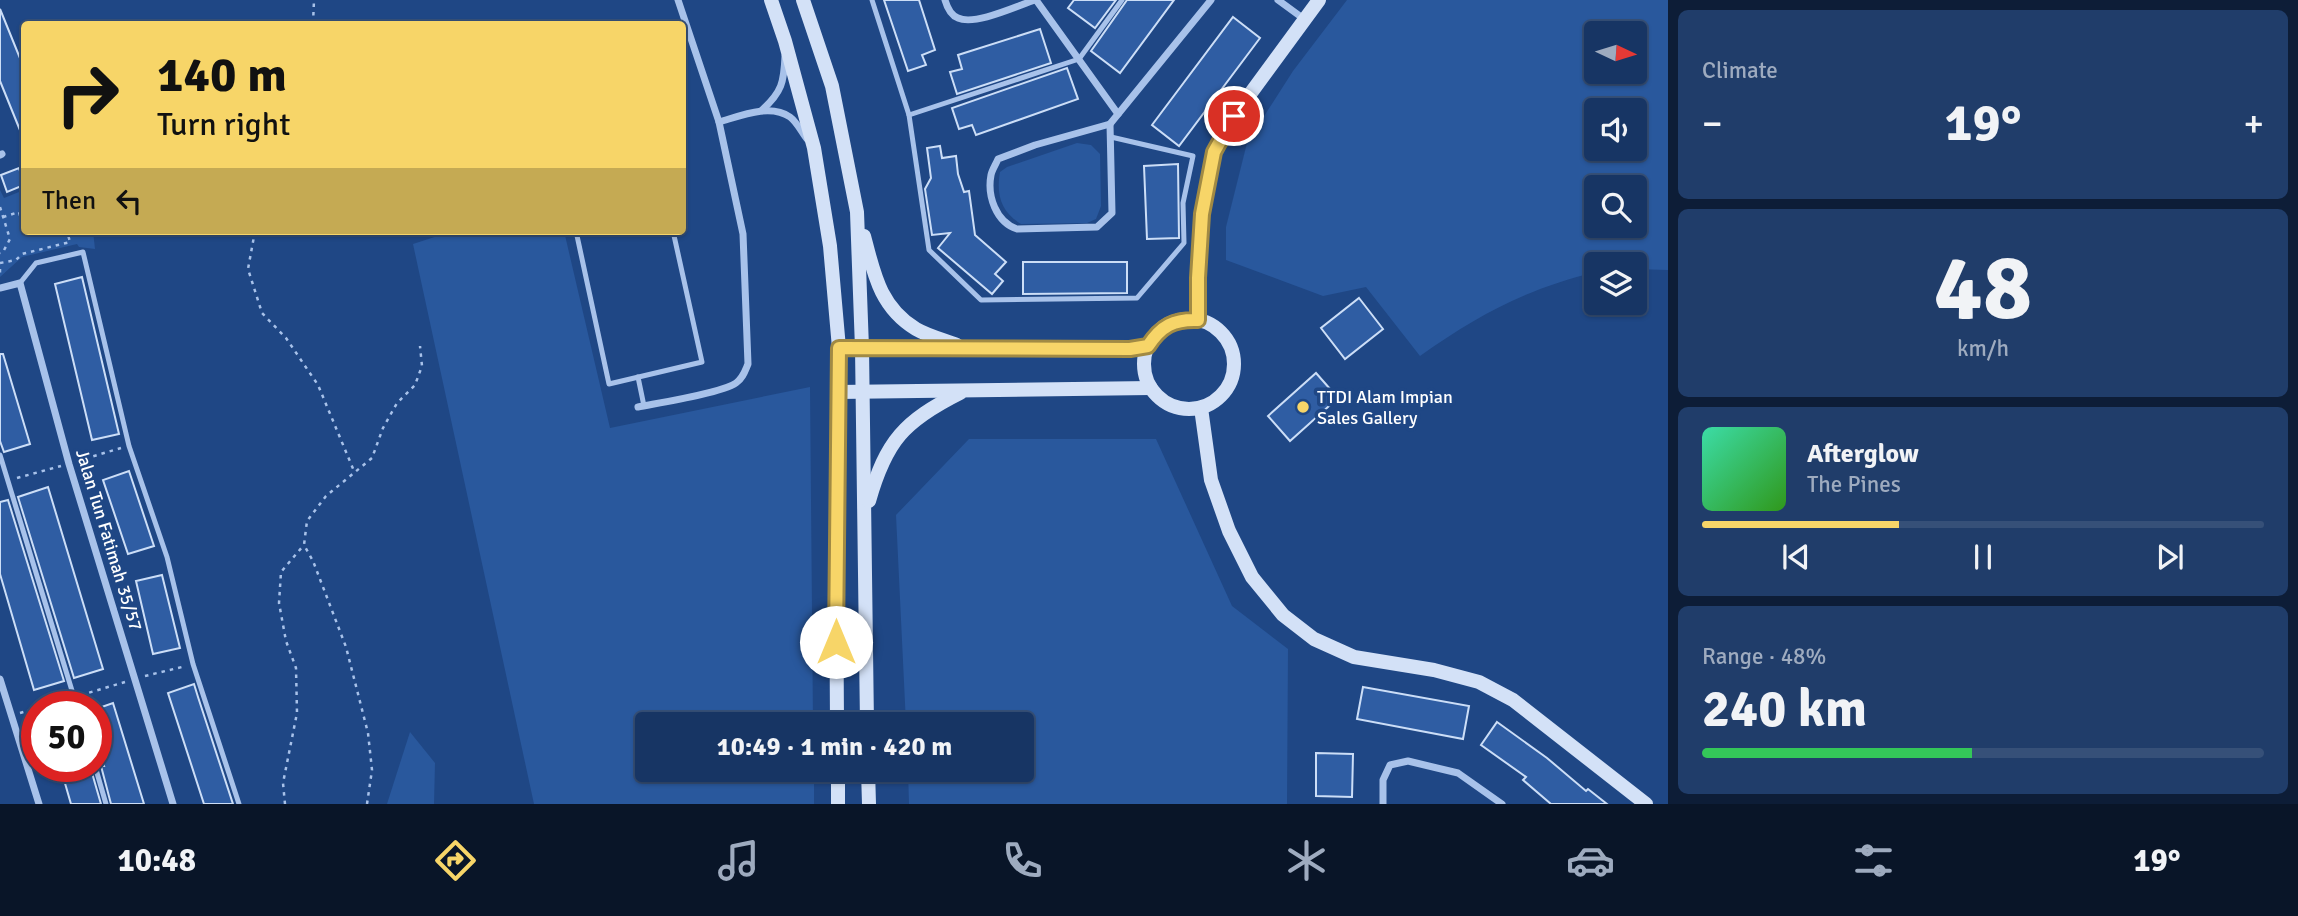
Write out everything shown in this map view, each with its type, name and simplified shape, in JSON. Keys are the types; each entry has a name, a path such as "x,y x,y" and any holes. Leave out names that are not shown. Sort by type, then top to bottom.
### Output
{"main road":[{"path":"771,0 814,148 830,246 839,348 837,712"},
{"path":"803,0 832,86 858,212 876,282 890,308 916,329 965,349"},
{"path":"1198,320 1202,214 1214,152 1234,116 1319,0"},
{"path":"858,212 867,712"},
{"path":"1183,319 1213,325 1224,335 1232,349 1234,364 1231,379 1214,402 1201,408 1173,406 1161,399 1151,388 1145,368 1148,346 1156,333 1168,324 1183,319"},
{"path":"839,348 1130,349 1148,346"},
{"path":"838,392 1151,388"},
{"path":"865,516 878,469 895,440 912,422 938,404 964,391"},
{"path":"1201,408 1211,480 1229,530 1252,577 1283,615 1314,639 1354,657 1434,670 1479,682 1513,700 1646,804"},
{"path":"838,782 838,804"},
{"path":"868,782 869,804"}],"street":[{"path":"678,0 685,21"},
{"path":"945,0 952,15 964,20 979,19 1036,0 1118,114"},
{"path":"1110,124 1112,213 1097,227 1017,229 1007,226 997,214 991,194 991,174 998,159 1035,145 1110,124 1211,0"},
{"path":"1278,0 1304,19"},
{"path":"641,407 735,384 743,376 748,364 743,234 719,122 686,24"},
{"path":"719,122 762,110 774,100 784,75 785,41"},
{"path":"762,110 791,117 814,148"},
{"path":"0,288 20,283"},
{"name":"Jalan Tun Fatimah 35/57","path":"20,283 69,464 173,804"},
{"path":"0,679 39,804"},
{"path":"1383,804 1383,780 1390,765 1408,761 1458,773 1502,804"}],"lane":[{"path":"872,0 909,115 929,250 981,300 1137,298 1184,243 1183,203 1193,156 1111,137"},
{"path":"909,115 1079,59 1122,0"},
{"path":"577,235 609,384 702,362 674,235"},
{"path":"20,283 36,263 83,252 129,446 167,556 193,664 239,804"},
{"path":"638,377 641,407"},
{"path":"0,455 72,691"},
{"path":"100,782 106,804"}],"path":[{"path":"313,21 314,0"},
{"path":"0,207 10,239 0,253"},
{"path":"3,217 19,212 21,218"},
{"path":"0,264 16,260 22,254 70,242 68,235"},
{"path":"254,235 248,269 262,313 286,338 318,385 355,472"},
{"path":"0,269 0,275"},
{"path":"285,804 284,783 296,713 296,668 286,641 279,603 281,572 304,545 307,521 326,496 372,458 383,428 397,403 415,385 422,366 420,346"},
{"path":"8,481 129,446"},
{"path":"304,545 338,625 368,733 372,770 367,804"},
{"path":"94,691 193,664"},
{"path":"10,716 21,713"}],"shaded area":[{"path":"1347,0 1668,0 1668,270 1647,269 1647,252 1584,252 1584,275 1504,305 1462,328 1420,356 1366,287 1323,296 1226,260 1226,227 1247,143 1293,71"},
{"path":"1077,143 1091,145 1100,154 1101,206 1096,219 1087,223 1021,224 1014,219 1002,202 1000,172 1007,167"},
{"path":"0,190 4,198 21,191 21,235 93,235 95,249 79,247 77,244 22,257 0,277"},
{"path":"441,235 565,235 610,428 810,387 813,712 635,712 635,782 814,782 814,804 534,804 413,244"},
{"path":"969,439 1156,439 1232,606 1288,649 1287,804 909,804 908,782 1034,782 1034,712 905,712 896,515"},
{"path":"410,732 435,763 434,804 387,804"}],"building":[{"path":"884,0 919,0 935,50 922,55 926,65 908,71"},
{"path":"1074,0 1116,0 1095,28 1068,8"},
{"path":"1127,0 1174,0 1120,73 1091,51"},
{"path":"0,9 21,61 21,133 0,81"},
{"path":"1233,17 1260,38 1179,146 1152,125"},
{"path":"1040,29 1051,63 957,94 950,72 962,69 958,55"},
{"path":"1067,68 1078,99 976,135 972,125 959,129 952,108"},
{"path":"940,146 942,158 956,156 964,192 969,191 975,235 1006,262 995,274 1003,281 992,294 938,248 950,233 932,235 925,189 931,178 927,148"},
{"path":"1178,164 1179,238 1147,239 1144,166"},
{"path":"19,168 21,186 7,192 1,175"},
{"path":"1023,262 1127,262 1127,293 1023,294"},
{"path":"82,277 119,434 92,440 55,284"},
{"path":"1359,298 1383,329 1345,359 1321,328"},
{"path":"0,354 3,354 30,444 4,452 0,441"},
{"name":"TTDI Alam Impian Sales Gallery","path":"1316,373 1338,398 1290,441 1268,416"},
{"path":"129,471 154,546 128,554 103,480"},
{"path":"48,487 103,669 74,678 18,497"},
{"path":"8,500 64,681 34,690 0,574 0,502"},
{"path":"162,575 180,648 153,654 136,581"},
{"path":"194,684 233,804 204,804 168,693"},
{"path":"1363,687 1469,706 1463,739 1357,719"},
{"path":"112,703 144,804 111,804 105,782 112,782"},
{"path":"1497,722 1547,758 1586,791 1588,789 1607,804 1551,804 1523,780 1526,777 1481,745"},
{"path":"1316,753 1353,754 1352,797 1316,796"},
{"path":"65,782 95,782 101,804 71,804"}],"place":[{"name":"TTDI Alam Impian Sales Gallery","path":"1303,407"}],"route":[{"path":"836,642 839,348 1130,349 1148,346 1156,333 1168,324 1183,319 1198,320 1202,214 1214,152 1234,116"}]}
